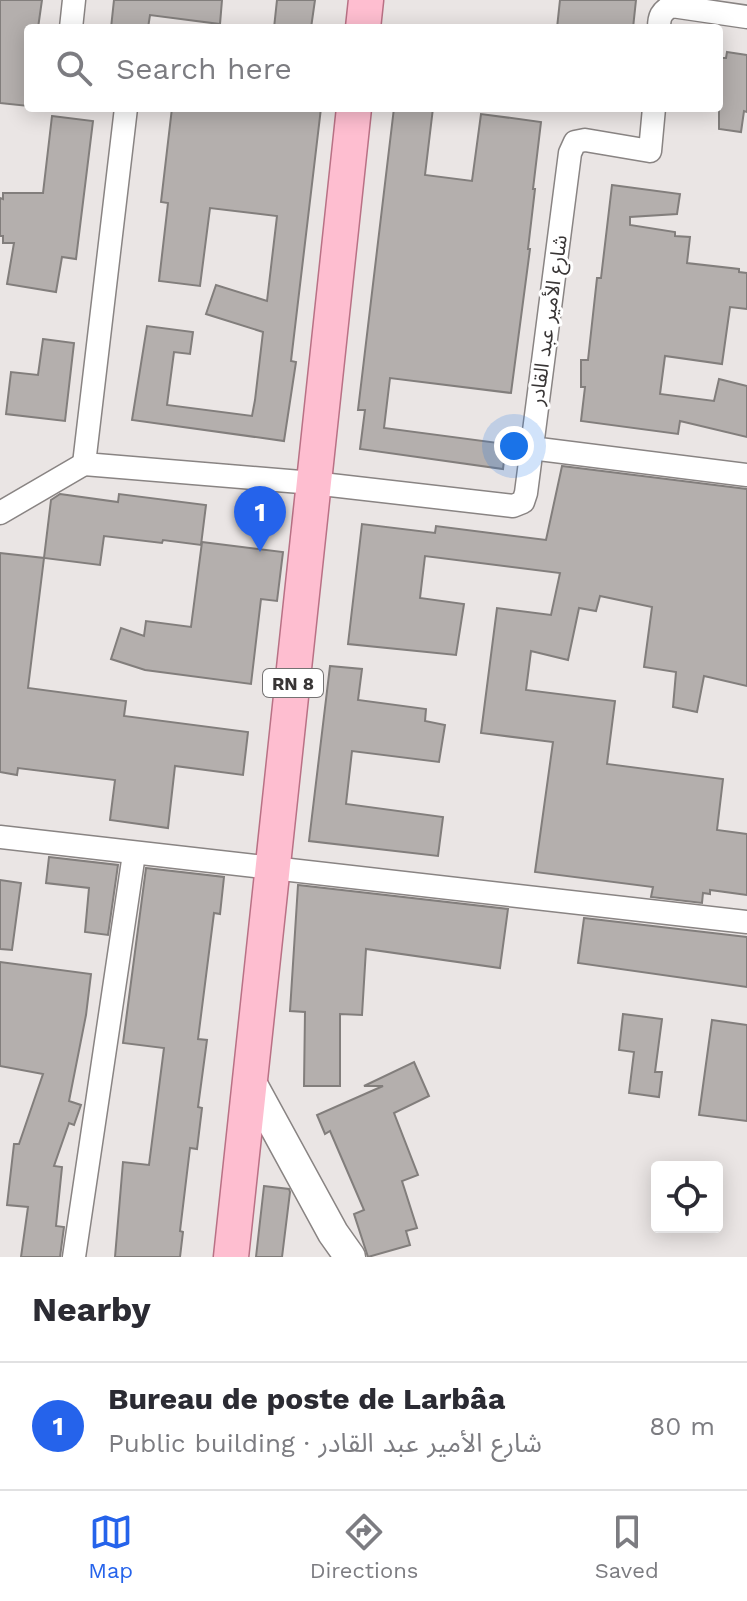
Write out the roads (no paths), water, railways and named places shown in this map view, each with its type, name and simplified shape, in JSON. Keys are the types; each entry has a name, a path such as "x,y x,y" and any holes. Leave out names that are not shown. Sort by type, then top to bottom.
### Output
{"main road":[{"path":"363,24 366,0"},
{"name":"RN 8","path":"231,1257 354,112"},
{"path":"250,1081 333,1233 350,1257"}],"street":[{"path":"71,24 74,0"},
{"path":"659,24 659,17 672,6 747,17"},
{"path":"84,464 126,112"},
{"name":"شارع الأمير عبد القادر","path":"313,483 513,506 523,502 570,153 575,142 585,140 650,151 654,112"},
{"path":"531,448 747,475"},
{"path":"0,513 84,464 313,483"},
{"path":"0,837 747,922"},
{"path":"74,1257 134,854"}],"place":[{"name":"Bureau de poste de Larbâa","path":"260,552"}]}
